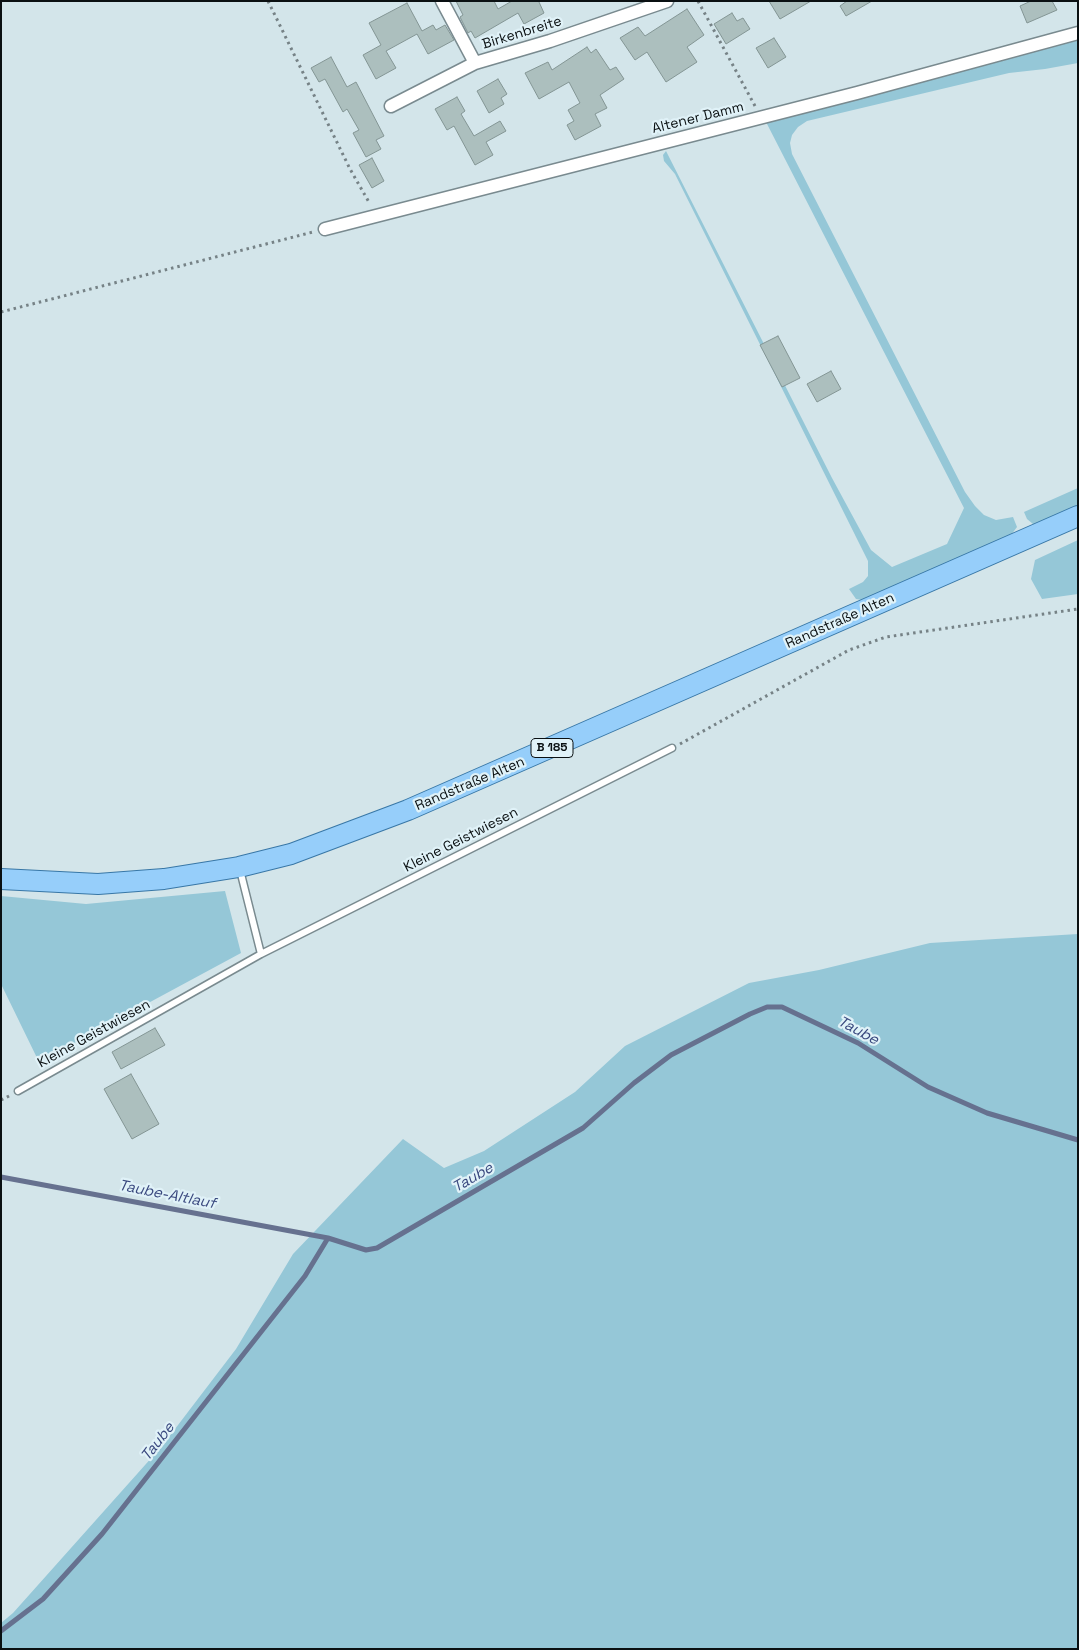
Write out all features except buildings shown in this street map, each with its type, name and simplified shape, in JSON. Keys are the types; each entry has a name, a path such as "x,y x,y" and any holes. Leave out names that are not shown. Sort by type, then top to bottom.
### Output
{"main road":[{"name":"Randstraße Alten","path":"1,878 98,884 164,879 239,867 291,854 408,810 1078,516"}],"street":[{"path":"442,1 475,63"},
{"name":"Birkenbreite","path":"391,106 475,63 550,41 666,1"},
{"name":"Altener Damm","path":"326,229 759,118 1078,33"}],"lane":[{"name":"Kleine Geistwiesen","path":"18,1091 262,954 672,748"},
{"path":"239,867 262,954"}],"path":[{"path":"268,1 350,169 370,201 374,217"},
{"path":"698,1 755,105 759,118"},
{"path":"1,312 326,229"},
{"path":"672,748 849,650 886,637 1078,609"}],"shaded area":[{"path":"1078,38 1078,63 1009,73 807,121 798,127 792,135 790,143 792,154 965,492 984,515 996,520 1013,517 1017,527 1011,535 862,600 856,599 849,589 863,582 868,576 868,561 675,174 664,161 663,155 666,151 832,478 871,550 892,567 947,544 964,508 766,122"},
{"path":"1078,488 1078,506 1037,524 1033,524 1027,519 1024,512"},
{"path":"1078,540 1078,594 1042,599 1031,579 1035,560"},
{"path":"225,891 241,953 39,1062 1,984 1,896 86,904"},
{"path":"1078,934 1078,1649 1,1649 1,1623 13,1613 162,1446 236,1349 293,1254 403,1139 444,1168 484,1151 575,1092 625,1046 749,983 819,970 930,943"}],"waterway":[{"name":"Taube","path":"1,1631 43,1599 102,1534 305,1276 328,1238 366,1250 377,1248 583,1128 634,1083 671,1055 750,1014 767,1007 782,1007 858,1043 928,1087 987,1113 1078,1140"},
{"name":"Taube-Altlauf","path":"1,1177 328,1238"}]}
